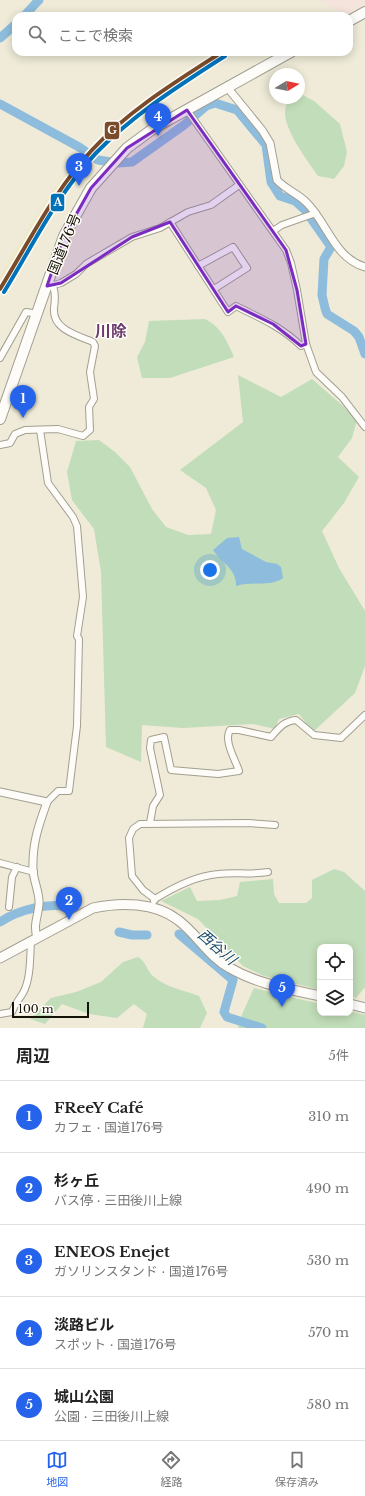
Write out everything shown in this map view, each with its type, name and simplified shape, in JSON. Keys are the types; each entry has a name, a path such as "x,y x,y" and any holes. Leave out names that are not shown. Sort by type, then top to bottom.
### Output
{"highway":[{"path":"353,19 365,12"},
{"name":"国道176号","path":"0,419 38,314 50,286 64,236 91,188 112,163 128,148 154,128 190,115 227,88 284,56"}],"main road":[{"path":"0,958 93,908 109,904 127,904 153,908 178,920 228,967 247,978 317,995"},
{"path":"353,1005 365,1008"}],"street":[{"path":"227,88 262,130 270,143 277,180 305,201 311,214 346,256 365,266"},
{"path":"190,115 239,186 286,250 291,263 306,344 316,372 342,397 365,427"},
{"path":"0,445 10,443 15,434 20,431 58,429 83,436 90,430 89,407 94,399 90,372 95,346 93,342 74,335 56,322 53,316 55,293 50,286 76,274 86,264 132,237 160,228 188,212 211,205 239,186"},
{"path":"273,231 311,214"},
{"path":"170,222 228,312 236,306 273,324 290,335 301,346 306,344"},
{"path":"198,266 233,247 240,257 247,268 214,289"},
{"path":"0,358 26,312 38,314"},
{"path":"0,1014 12,1012 16,1000 23,993 34,939 35,918 39,904 34,872 33,846 47,802 58,791 69,791 77,726 79,639 77,636 83,597 77,526 73,517 48,484 40,430"},
{"path":"150,823 154,806 160,795 150,748 151,740 164,737 171,770 218,774 239,771 228,737 230,730 239,730 272,737 288,720 296,720 314,735 341,738 365,715"},
{"path":"0,792 47,802"},
{"path":"155,898 142,890 132,876 129,838 133,829 140,824 150,823 173,825 248,823 275,825"},
{"path":"0,863 34,872"},
{"path":"9,907 12,877 17,867"},
{"path":"155,898 201,877 218,874 255,874 268,872"},
{"path":"153,908 155,898"}],"highlighted area":[{"path":"187,110 286,250 297,290 306,344 301,346 273,324 236,306 228,312 170,222 132,237 61,283 47,286 64,236 91,188 127,148"}],"shaded area":[{"path":"319,0 365,0 365,6 353,13 337,12"},
{"path":"82,152 88,157 66,186 0,294 0,275 48,197"}],"green space":[{"path":"305,96 314,101 340,124 347,152 344,166 334,179 318,176 302,152 290,132 285,114 287,104 305,104"},
{"path":"205,319 211,322 219,330 226,340 234,357 170,378 142,378 137,357 145,342 149,321"},
{"path":"238,375 281,397 312,379 357,420 352,438 338,457 359,477 344,503 322,531 339,568 365,611 365,666 355,693 313,732 299,714 279,719 275,729 253,724 183,728 142,725 141,762 106,747 101,572 94,529 72,500 67,472 76,441 99,440 115,452 130,467 152,509 166,527 188,535 211,534 216,510 206,488 180,470 243,422"},
{"path":"334,869 344,872 365,891 365,987 356,998 353,997 353,944 317,944 317,989 264,976 243,966 198,919 161,901 190,887 197,901 220,900 237,896 240,882 273,879 274,894 279,903 306,903 312,898 312,880"},
{"path":"138,957 143,961 151,974 158,980 169,986 199,996 207,1013 200,1028 143,1028 147,1014 134,1004 117,1018 89,1014 62,1004 45,1024 30,1019 51,998 76,992 101,982 123,962"},
{"path":"254,988 317,1003 317,1016 353,1016 353,1012 365,1015 365,1028 238,1028 243,1012"}],"water":[{"path":"239,537 242,549 266,562 277,564 281,567 283,578 273,582 236,586 236,580 231,570 213,550 227,538"}],"waterway":[{"path":"28,12 39,0"},
{"path":"0,38 12,28"},
{"path":"0,104 79,147 98,160 118,163 132,162 184,125 206,106 215,103 237,110 266,145 271,182 280,196 295,201 305,210 331,247 324,259 322,295 325,308 327,314 354,331 359,337 365,354"},
{"name":"西谷川","path":"0,922 25,910 45,906 64,906 72,908"},
{"name":"西谷川","path":"119,932 132,935 147,935"},
{"name":"西谷川","path":"179,934 233,980 224,1012 227,1017 262,1028"}],"transit line":[{"name":"G","path":"0,289 54,200 78,166 92,150 106,135 138,109 171,85 216,56"},
{"name":"A","path":"4,292 58,202 82,169 96,153 126,125 174,89 225,56"}],"place":[{"name":"淡路ビル","path":"158,136"},
{"name":"ENEOS Enejet","path":"79,186"},
{"name":"FReeY Café","path":"23,418"},
{"name":"杉ヶ丘","path":"69,920"},
{"name":"城山公園","path":"282,1007"}],"district":[{"name":"川除","path":"111,331"}]}
